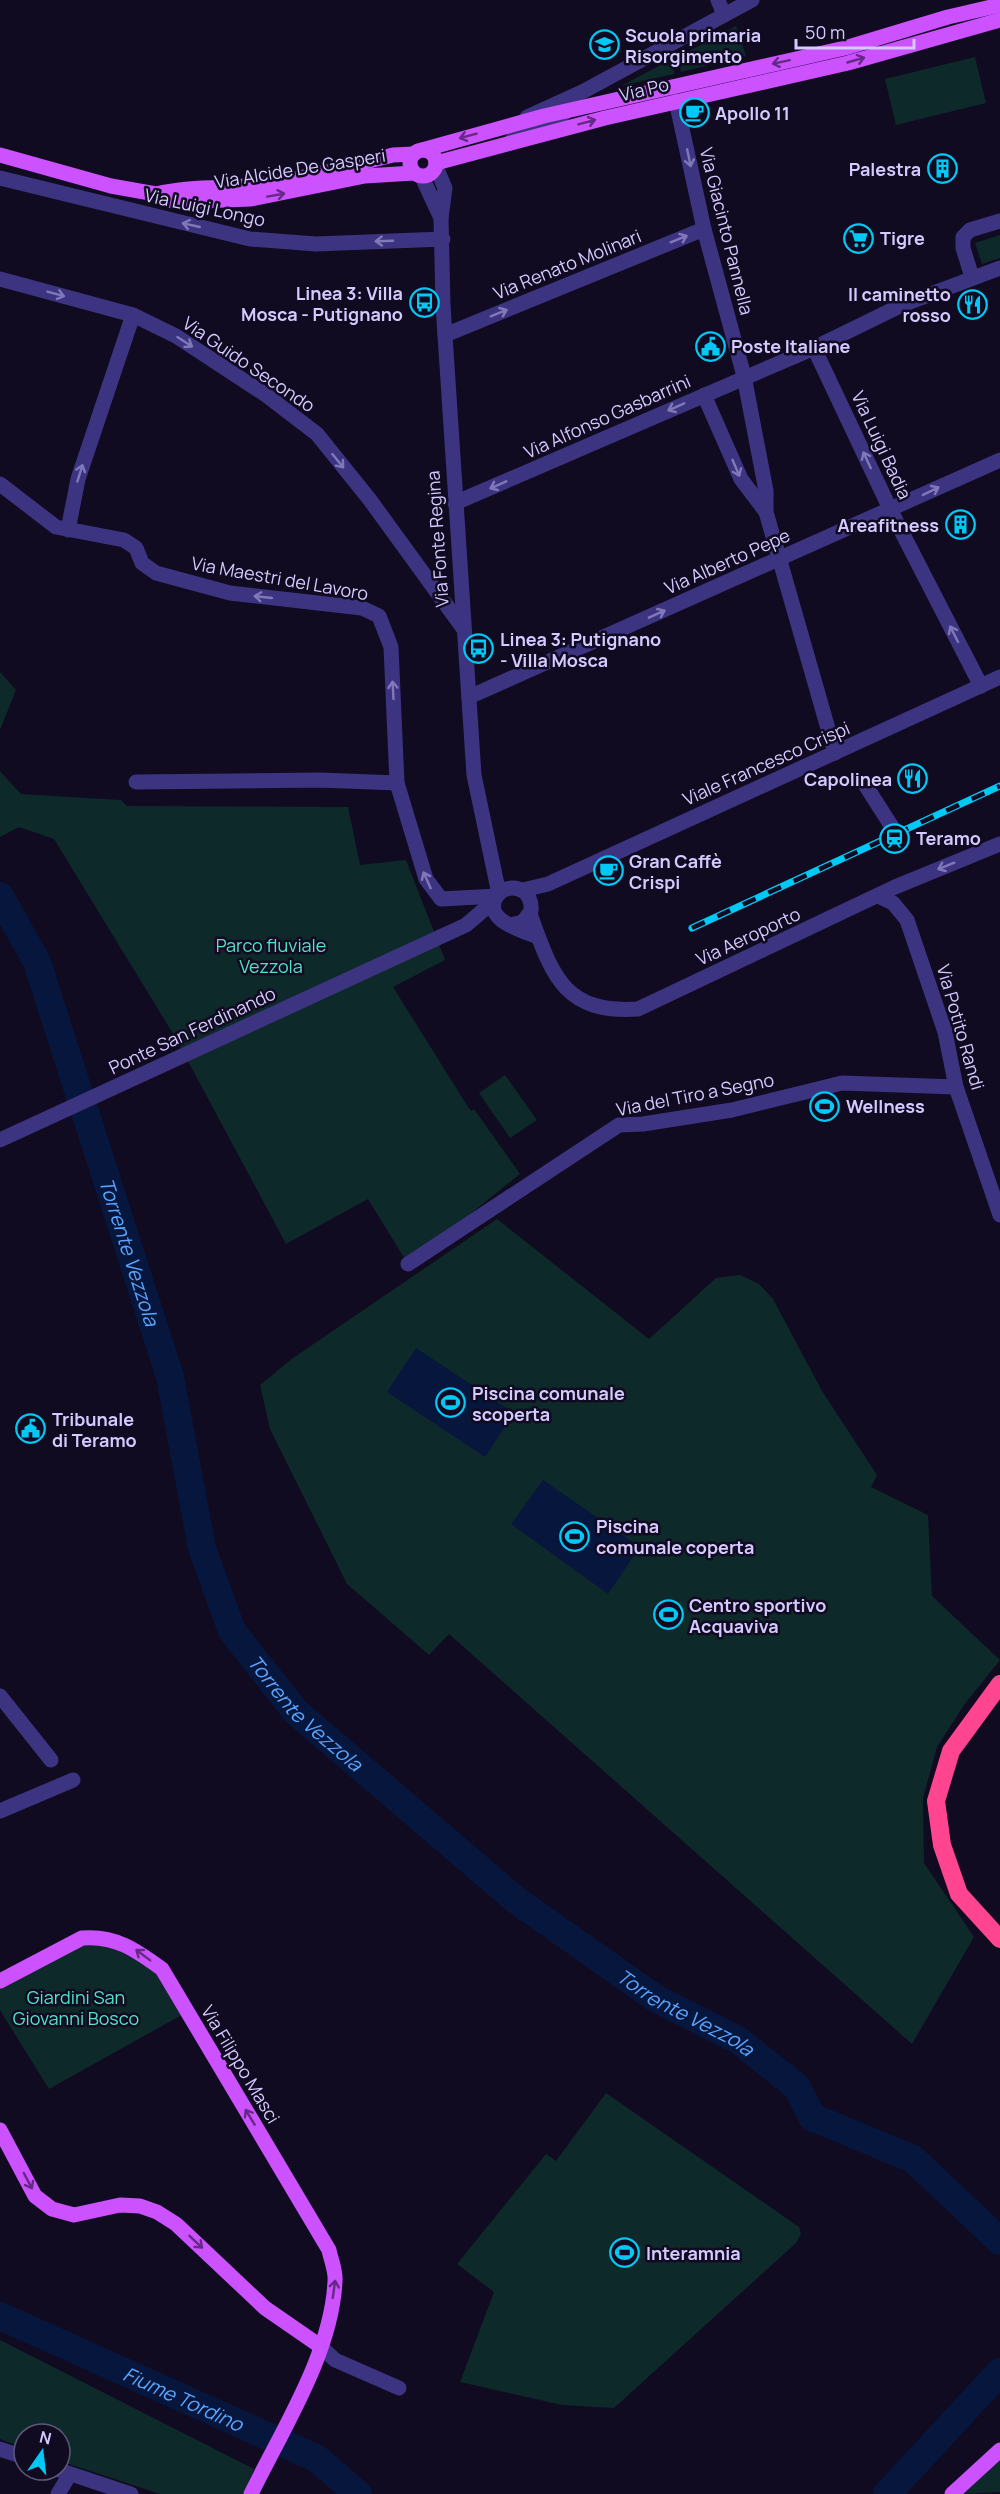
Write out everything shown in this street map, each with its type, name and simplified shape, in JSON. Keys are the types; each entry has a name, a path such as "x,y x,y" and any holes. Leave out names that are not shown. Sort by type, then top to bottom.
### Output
{"highway":[{"path":"1000,1684 951,1752 936,1801 942,1845 959,1894 1000,1939"}],"main road":[{"name":"Via Po","path":"514,124 680,83 845,48 948,17 1000,5"},
{"path":"950,33 963,22 1000,13"},
{"name":"Via Po","path":"436,165 510,142 676,101 848,63 1000,21"},
{"name":"Via Alcide De Gasperi","path":"156,194 175,189 234,188 270,183 393,155 418,152 514,124"},
{"path":"418,152 430,152 436,165 431,174 418,175 410,166 418,152"},
{"name":"Via Alcide De Gasperi","path":"0,155 111,186 156,194 175,201 234,201 273,196 364,176 418,175"},
{"name":"Via Filippo Masci","path":"0,1982 82,1938 95,1937 123,1942 162,1969 329,2250 336,2279 329,2320 310,2373 251,2494"},
{"path":"0,2130 35,2196 52,2209 74,2215 120,2205 140,2206 157,2212 176,2224 265,2308 320,2346"},
{"path":"952,2494 1000,2450"}],"street":[{"path":"718,0 724,15"},
{"path":"514,124 584,91 752,0"},
{"path":"510,142 518,132 555,123 584,91"},
{"name":"Via Giacinto Pannella","path":"676,101 704,229 744,376 766,491 766,512 835,753"},
{"name":"Via Fonte Regina","path":"436,165 445,188 441,218 445,335 474,775 492,854 505,893"},
{"name":"Via Fonte Regina","path":"418,175 441,218"},
{"name":"Via Luigi Longo","path":"0,178 250,239 316,244 443,239"},
{"path":"972,278 963,248 963,237 970,230 1000,221"},
{"name":"Via Renato Molinari","path":"445,335 704,229"},
{"name":"Via Alfonso Gasbarrini","path":"455,503 744,376 814,348 882,314 1000,268"},
{"name":"Via Guido Secondo","path":"0,279 133,315 196,349 266,395 317,434 370,500 464,628"},
{"path":"68,530 78,479 133,315"},
{"name":"Via Luigi Badia","path":"814,348 891,511 981,687"},
{"name":"Via Giacinto Pannella","path":"704,394 741,479 766,512"},
{"name":"Via Alberto Pepe","path":"469,697 891,511 1000,460"},
{"name":"Via Maestri del Lavoro","path":"0,484 56,527 124,540 136,548 142,563 156,573 196,586 230,593 362,608 379,616 391,646 397,783 426,879 436,895 447,900 505,893"},
{"name":"Viale Francesco Crispi","path":"505,893 548,884 1000,677"},
{"path":"136,782 320,780 397,783"},
{"path":"864,783 894,831"},
{"name":"Via Aeroporto","path":"505,893 531,909 538,938 554,974 569,993 591,1005 618,1011 638,1009 878,896 1000,844"},
{"name":"Viale Francesco Crispi","path":"531,909 548,884"},
{"path":"505,893 494,912 505,923 538,938"},
{"name":"Ponte San Ferdinando","path":"0,1140 466,926 505,893"},
{"name":"Via Potito Randi","path":"878,896 893,903 907,920 945,1032 956,1086 1000,1211"},
{"path":"505,923 520,924 531,909"},
{"name":"Ponte San Ferdinando","path":"466,926 505,923"},
{"name":"Via del Tiro a Segno","path":"408,1264 619,1125 643,1124 732,1110 842,1083 956,1086"},
{"path":"0,1696 51,1760"},
{"path":"0,1811 73,1780"},
{"path":"320,2346 335,2360 399,2388"},
{"path":"72,2475 131,2494"}],"green space":[{"path":"736,26 746,56 681,72 678,57"},
{"path":"975,57 986,103 896,125 885,79"},
{"path":"672,59 674,74 621,86"},
{"path":"1000,235 1000,258 982,264 975,243"},
{"path":"0,672 16,690 0,730"},
{"name":"Parco fluviale Vezzola","path":"0,771 21,794 121,800 127,806 348,807 360,865 406,860 445,960 393,987 468,1107 471,1111 474,1109 520,1174 408,1264 368,1199 286,1244 175,1037 54,839 19,827 0,837"},
{"path":"505,1075 537,1120 510,1138 479,1093"},
{"name":"Centro sportivo Acquaviva","path":"497,1219 649,1339 716,1278 740,1275 759,1284 773,1299 822,1391 877,1475 871,1487 928,1515 932,1596 1000,1660 964,1705 937,1747 923,1798 924,1863 974,1937 912,2044 449,1634 429,1655 347,1584 270,1429 260,1385 293,1358"},
{"name":"Giardini San Giovanni Bosco","path":"95,1937 162,1969 187,2012 49,2089 0,2010 0,1981"},
{"name":"Interamnia","path":"606,2093 799,2227 801,2234 796,2243 614,2408 562,2405 460,2382 494,2292 457,2264 546,2154 556,2161"},
{"path":"0,2340 254,2469 243,2494 160,2494 72,2465 72,2422 12,2422 12,2444 0,2439"},
{"path":"1000,2456 1000,2492 961,2494"}],"water":[{"name":"Piscina comunale scoperta","path":"416,1348 514,1413 485,1457 387,1392"},
{"name":"Piscina comunale coperta","path":"543,1480 640,1547 608,1594 511,1524"}],"waterway":[{"name":"Torrente Vezzola","path":"0,896 37,962 170,1377 202,1548 232,1631 296,1712 516,1900 655,1998 738,2040 797,2087 812,2117 913,2159 1000,2241"},
{"name":"Fiume Tordino","path":"0,2316 316,2458 358,2494"},
{"name":"Fiume Tordino","path":"887,2494 1000,2372"}],"railway":[{"path":"692,928 1000,786"}],"place":[{"name":"Scuola primaria Risorgimento","path":"604,45"},
{"name":"Apollo 11","path":"694,113"},
{"name":"Palestra","path":"942,169"},
{"name":"Tigre","path":"859,238"},
{"name":"Linea 3: Villa Mosca - Putignano","path":"424,303"},
{"name":"Il caminetto rosso","path":"972,304"},
{"name":"Poste Italiane","path":"710,346"},
{"name":"Areafitness","path":"960,525"},
{"name":"Linea 3: Putignano - Villa Mosca","path":"479,649"},
{"name":"Capolinea","path":"913,779"},
{"name":"Teramo","path":"895,838"},
{"name":"Gran Caffè Crispi","path":"608,871"},
{"name":"Wellness","path":"825,1106"},
{"name":"Piscina comunale scoperta","path":"451,1403"},
{"name":"Tribunale di Teramo","path":"31,1429"},
{"name":"Piscina comunale coperta","path":"575,1536"},
{"name":"Centro sportivo Acquaviva","path":"668,1615"},
{"name":"Interamnia","path":"625,2253"}]}
